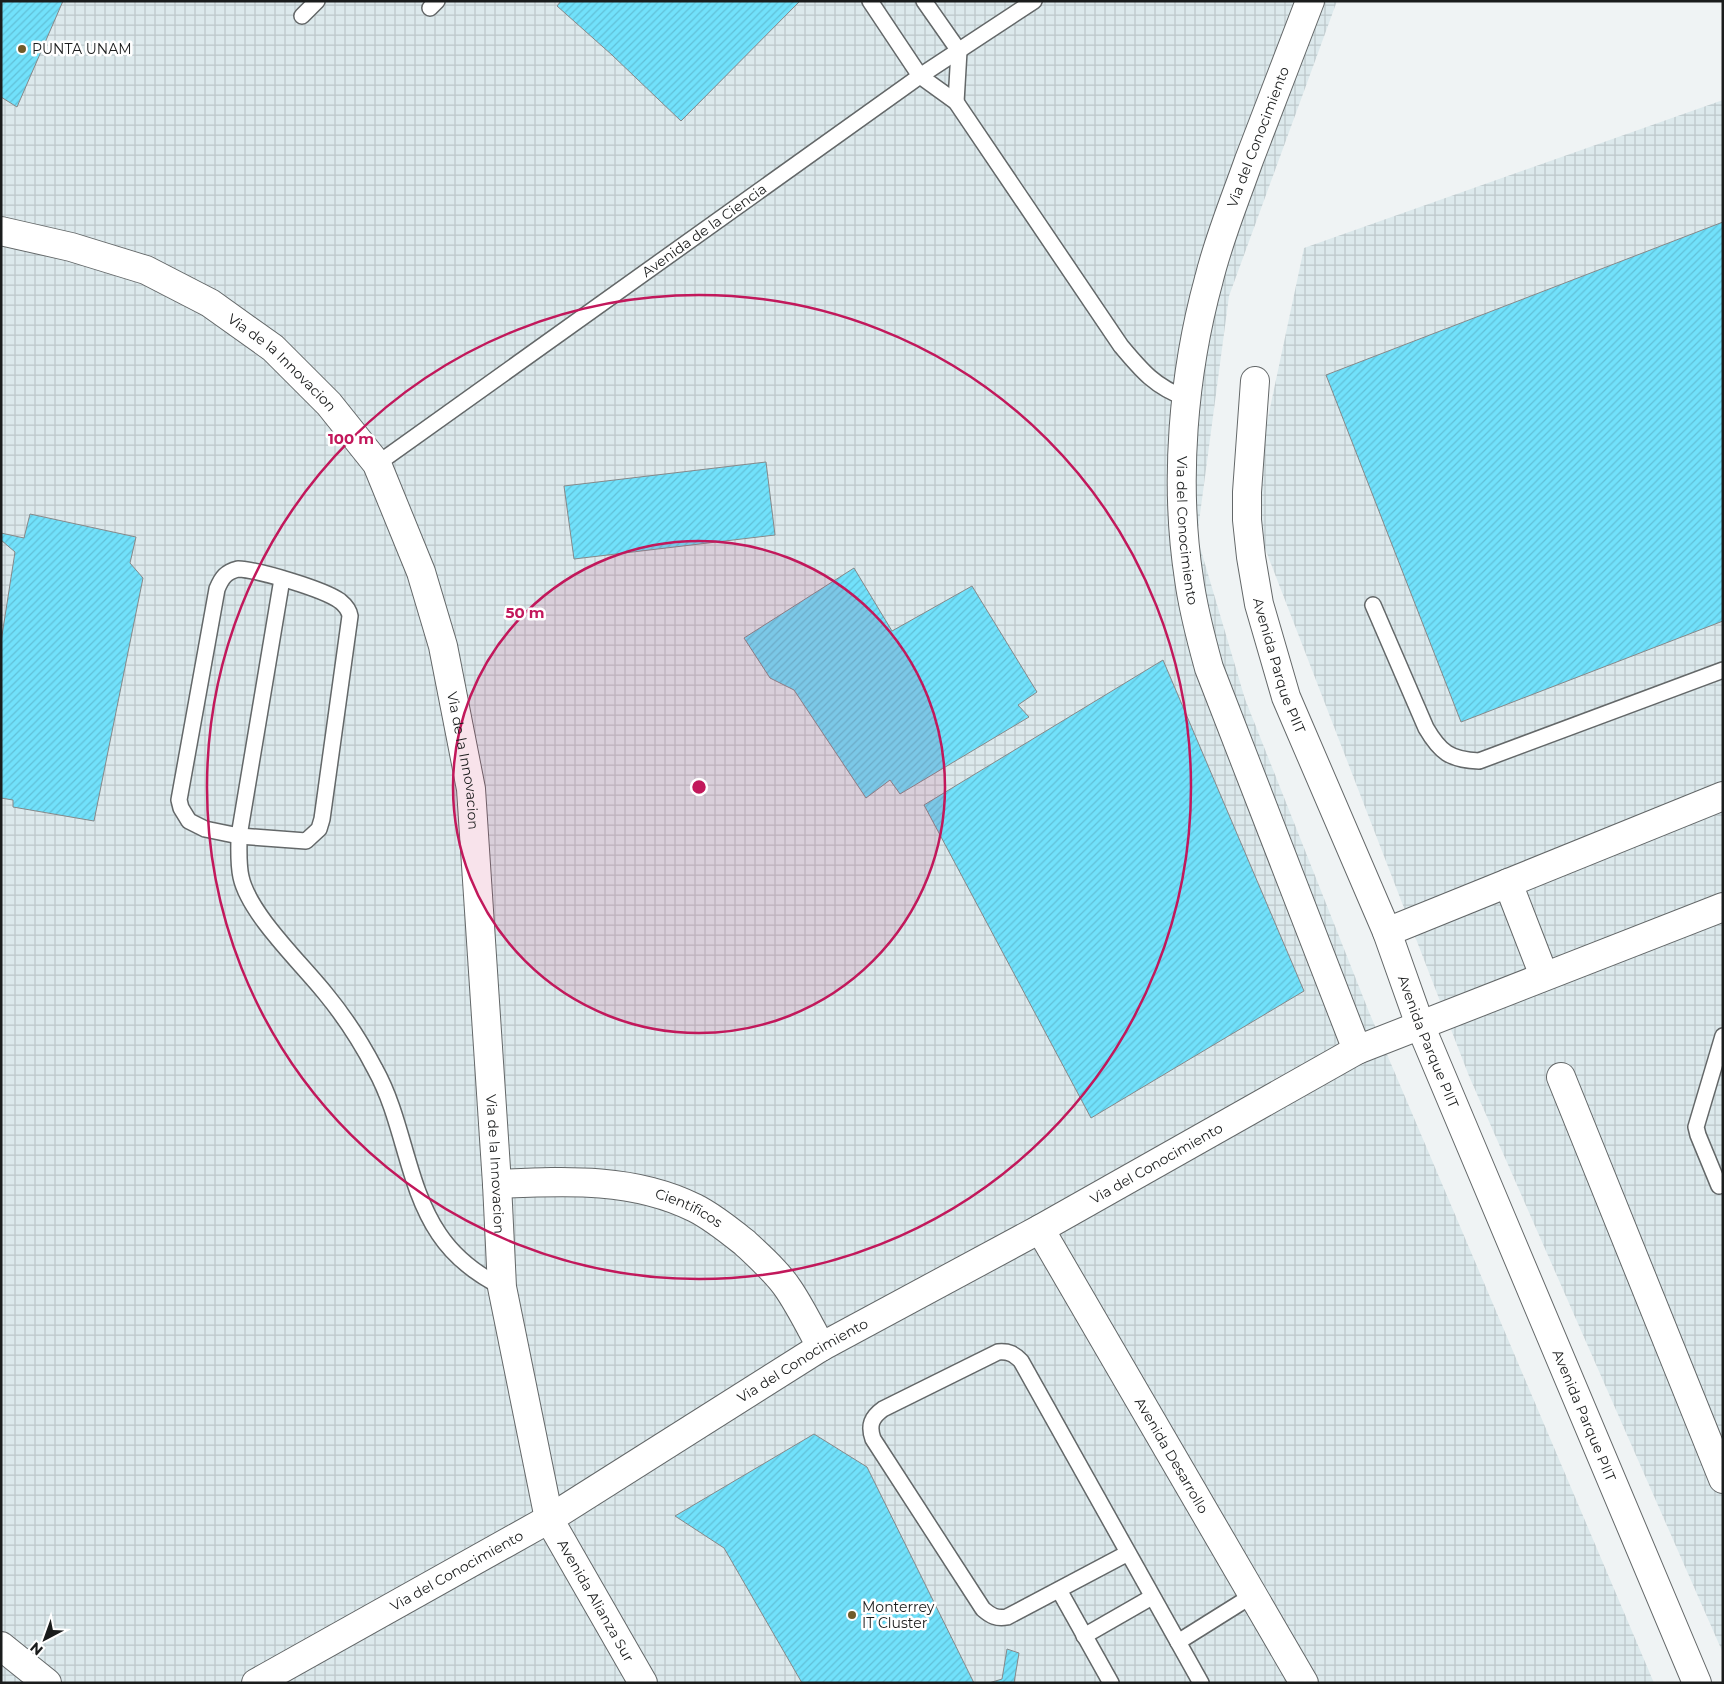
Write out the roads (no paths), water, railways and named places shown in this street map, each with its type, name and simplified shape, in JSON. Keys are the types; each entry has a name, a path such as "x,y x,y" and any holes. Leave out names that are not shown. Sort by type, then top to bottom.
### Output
{"street":[{"name":"Via del Conocimiento","path":"1310,1 1222,232 1200,316 1186,398 1182,482 1183,524 1188,579 1209,668 1357,1050"},
{"name":"Via de la Innovacion","path":"1,231 71,247 146,270 210,303 273,348 329,404 377,464 421,572 443,646 471,789 502,1287 549,1519"},
{"name":"Avenida Parque PIIT","path":"1256,381 1247,492 1251,557 1258,604 1286,698 1387,932 1420,1025 1697,1683"},
{"path":"1387,932 1723,796"},
{"path":"1508,883 1544,976"},
{"name":"Via del Conocimiento","path":"256,1683 549,1519 821,1347 1040,1229 1357,1050 1723,907"},
{"path":"1561,1077 1723,1479"},
{"name":"Cientificos","path":"497,1184 570,1181 616,1184 660,1194 696,1208 731,1231 761,1257 789,1289 821,1347"},
{"name":"Avenida Desarrollo","path":"1040,1229 1304,1683"},
{"name":"Avenida Alianza Sur","path":"549,1519 643,1683"},
{"path":"1,1646 47,1683"}],"lane":[{"path":"302,16 316,1"},
{"path":"870,1 920,76 956,102 1120,346 1156,384 1186,398"},
{"path":"924,1 959,51 956,102"},
{"name":"Avenida de la Ciencia","path":"377,464 920,76 1034,1"},
{"path":"238,569 282,579 334,597 345,605 350,616 322,819 319,829 306,841 239,836 205,829 196,825 185,814 179,800 218,589 221,579 227,573 238,569"},
{"path":"282,579 239,836 238,858 241,879 249,898 265,922 349,1024 376,1070 393,1108 421,1200 444,1241 461,1261 476,1273 502,1287"},
{"path":"1373,604 1426,728 1435,743 1448,755 1462,761 1479,761 1723,670"},
{"path":"1719,1186 1696,1127 1723,1036"},
{"path":"1128,1553 1007,1617 1001,1618 989,1615 983,1609 873,1439 870,1431 870,1422 875,1415 891,1405 998,1352 1006,1351 1014,1354 1021,1361 1201,1683"},
{"path":"1059,1590 1111,1683"},
{"path":"1178,1642 1253,1595"},
{"path":"1084,1636 1152,1597"}],"place":[{"name":"PUNTA UNAM","path":"22,49"},
{"name":"Monterrey IT Cluster","path":"852,1615"}]}
